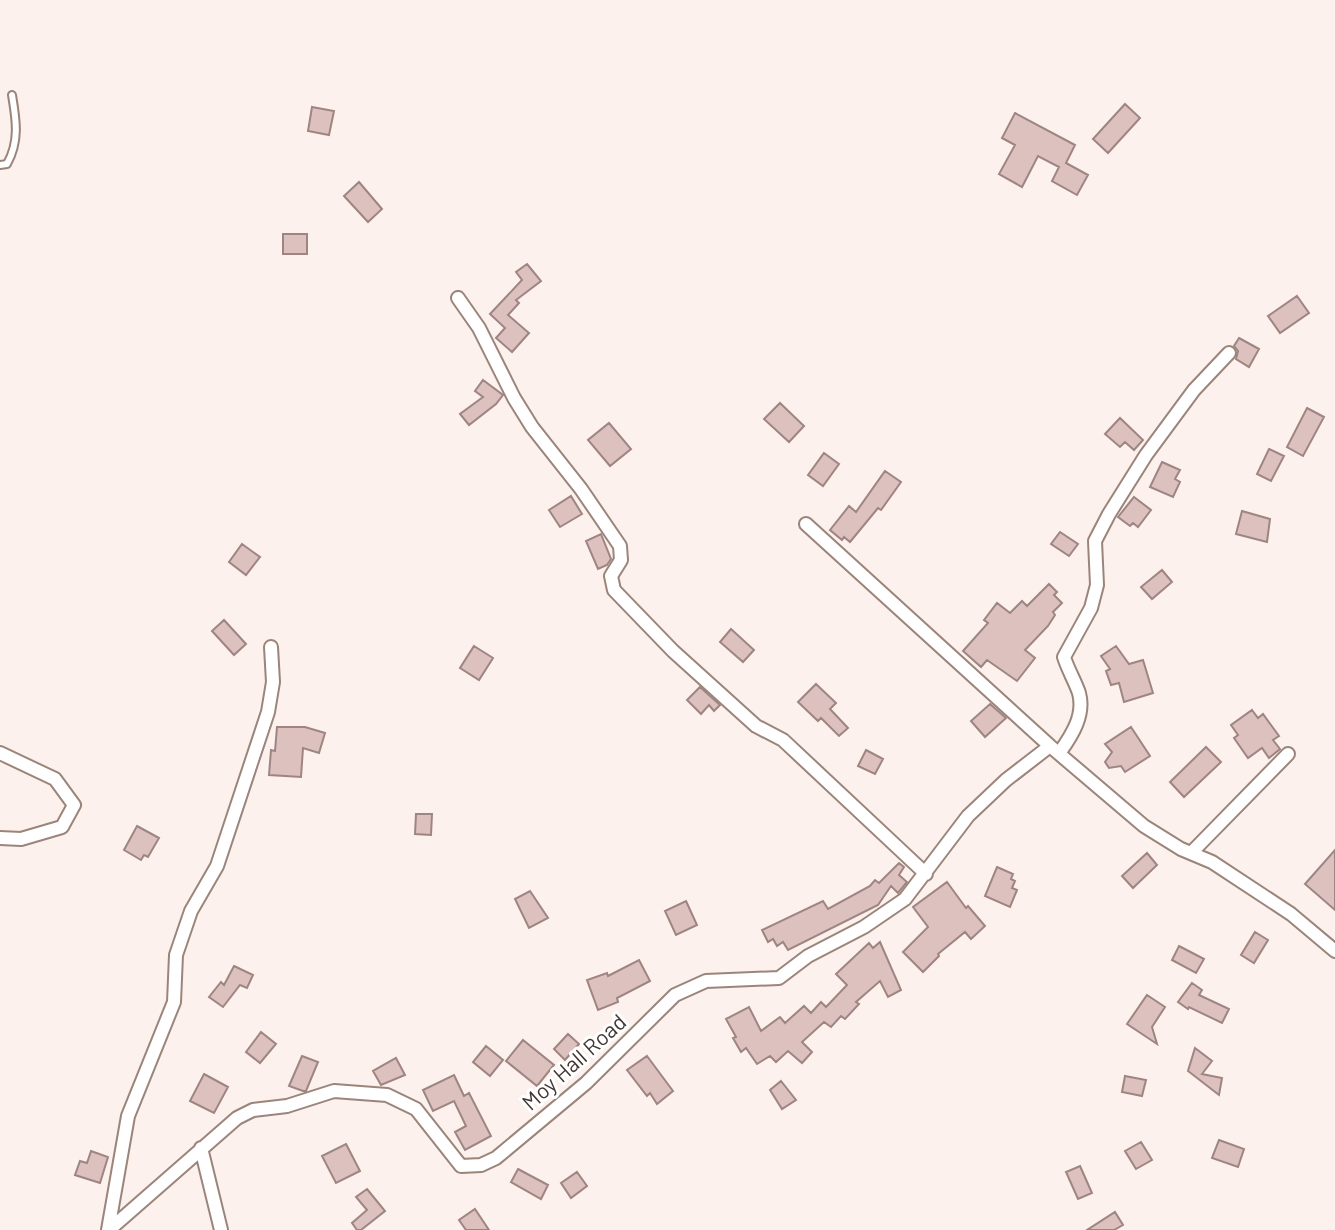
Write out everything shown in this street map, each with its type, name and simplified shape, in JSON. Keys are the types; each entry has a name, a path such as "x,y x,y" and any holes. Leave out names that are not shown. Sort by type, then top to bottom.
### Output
{"street":[{"path":"458,298 479,328 532,427 581,489 620,546 621,560 611,576 614,590 640,619 735,709 756,726 783,740 926,874"},
{"path":"1055,749 1075,731 1080,711 1080,695 1064,657 1091,608 1097,585 1095,541 1146,455 1194,390 1229,353"},
{"path":"806,524 1144,826 1212,862 1291,914 1335,951"},
{"path":"108,1230 128,1116 174,1002 176,955 191,911 217,866 268,712 273,682 271,647"},
{"name":"Moy Hall Road","path":"108,1230 237,1118 253,1110 287,1106 334,1091 387,1095 416,1109 461,1166 481,1165 496,1158 586,1083 675,995 706,981 779,978 808,956 864,927 905,899 968,816 1006,780 1055,749"},
{"path":"0,753 55,779 74,805 62,827 21,839 0,838"},
{"path":"1191,853 1288,754"},
{"path":"201,1148 221,1230"}],"lane":[{"path":"0,165 7,164 17,134 12,95"}],"building":[{"path":"1125,104 1140,118 1108,153 1093,139"},
{"path":"312,107 334,111 329,135 308,131"},
{"path":"1015,113 1075,145 1066,163 1088,175 1077,195 1052,181 1059,167 1038,156 1022,187 999,174 1015,145 1002,138"},
{"path":"359,182 382,209 368,222 344,196"},
{"path":"283,234 307,234 307,254 283,254"},
{"path":"527,264 541,281 516,300 519,303 508,315 529,333 512,352 496,338 505,328 490,314 522,280 516,272"},
{"path":"1297,296 1309,313 1280,333 1268,316"},
{"path":"1239,338 1259,349 1249,367 1236,359 1238,351 1234,346"},
{"path":"483,380 503,395 469,425 460,414 483,397 475,391"},
{"path":"780,403 804,426 789,442 764,419"},
{"path":"1307,408 1324,417 1303,456 1287,447"},
{"path":"1120,418 1143,440 1134,450 1125,442 1120,447 1105,434"},
{"path":"609,423 631,449 610,466 588,440"},
{"path":"1269,449 1284,456 1271,481 1257,474"},
{"path":"824,453 839,464 823,486 808,475"},
{"path":"1162,462 1180,470 1175,479 1180,482 1173,497 1150,487"},
{"path":"885,471 901,482 881,510 878,508 850,542 844,537 842,540 830,530 849,506 856,512"},
{"path":"571,496 582,514 560,527 549,510"},
{"path":"1134,497 1151,510 1138,527 1133,523 1130,526 1118,517"},
{"path":"1242,511 1270,519 1267,542 1236,534"},
{"path":"1060,532 1078,544 1069,556 1051,544"},
{"path":"601,534 611,559 598,569 586,541"},
{"path":"242,544 260,557 246,575 229,562"},
{"path":"1162,570 1172,582 1152,599 1141,587"},
{"path":"1049,584 1062,603 1053,612 1055,615 1048,626 1025,650 1035,658 1017,681 987,660 981,667 963,651 988,623 984,620 997,603 1010,613 1022,601 1027,606"},
{"path":"224,620 246,644 234,655 212,631"},
{"path":"731,629 754,650 743,662 720,642"},
{"path":"474,646 493,658 479,680 460,668"},
{"path":"1116,646 1129,664 1143,660 1153,693 1124,702 1119,683 1111,685 1106,671 1110,669 1101,656"},
{"path":"816,684 836,703 830,709 848,728 839,736 798,702"},
{"path":"700,687 720,705 714,711 709,705 701,714 687,700"},
{"path":"990,704 1006,718 985,737 971,721"},
{"path":"1252,710 1258,718 1263,714 1279,736 1273,740 1280,749 1269,758 1262,748 1248,758 1234,738 1238,735 1231,725"},
{"path":"277,727 305,727 325,733 319,753 303,748 301,777 269,775"},
{"path":"1131,727 1150,756 1125,772 1121,766 1109,768 1105,762 1112,752 1105,744"},
{"path":"1206,747 1221,762 1184,797 1170,782"},
{"path":"866,750 883,759 875,774 858,766"},
{"path":"416,814 432,814 431,835 415,834"},
{"path":"137,826 159,838 148,857 144,855 141,860 124,850"},
{"path":"1335,850 1335,910 1305,884"},
{"path":"1147,853 1157,865 1133,888 1122,876"},
{"path":"899,863 904,867 899,875 907,882 898,893 891,886 878,905 788,950 783,942 777,946 773,939 768,942 762,930 823,901 828,909 870,886 875,880 879,883"},
{"path":"997,867 1013,874 1011,879 1015,881 1012,888 1017,890 1010,907 985,896"},
{"path":"947,882 966,908 968,906 985,926 971,939 965,932 938,954 923,972 903,952 928,927 913,907"},
{"path":"530,891 548,918 529,928 515,899"},
{"path":"686,901 697,925 676,935 665,911"},
{"path":"1255,932 1268,940 1254,963 1241,955"},
{"path":"880,942 901,990 888,997 880,981 856,1002 859,1004 845,1019 841,1016 831,1027 824,1022 802,1042 812,1052 802,1063 788,1051 776,1062 770,1056 757,1064 746,1048 741,1052 726,1019 749,1007 761,1031 780,1017 785,1023 804,1006 811,1013 821,1002 826,1007 847,985 836,974 869,943 873,948"},
{"path":"1179,946 1204,959 1196,973 1172,960"},
{"path":"639,960 650,981 617,998 618,1002 598,1010 587,980 607,973 608,976"},
{"path":"234,966 253,975 247,988 240,985 223,1007 209,997 221,982 224,985"},
{"path":"1192,983 1202,990 1199,995 1229,1009 1222,1023 1178,1002"},
{"path":"1147,995 1165,1007 1152,1027 1157,1044 1127,1024"},
{"path":"261,1032 276,1044 260,1063 246,1052"},
{"path":"568,1034 579,1044 565,1060 554,1049"},
{"path":"523,1040 554,1065 537,1086 506,1061"},
{"path":"486,1046 503,1060 490,1076 473,1062"},
{"path":"1195,1048 1212,1061 1202,1074 1222,1078 1219,1095 1188,1071"},
{"path":"302,1056 318,1062 306,1091 289,1086"},
{"path":"647,1056 673,1091 657,1104 627,1070"},
{"path":"396,1058 405,1075 381,1085 373,1071"},
{"path":"204,1074 228,1087 214,1113 190,1101"},
{"path":"454,1075 464,1096 469,1093 491,1136 465,1150 455,1132 466,1126 454,1101 433,1111 423,1090"},
{"path":"1125,1076 1146,1080 1142,1096 1122,1092"},
{"path":"781,1081 796,1100 782,1109 770,1090"},
{"path":"1219,1140 1244,1149 1238,1167 1212,1158"},
{"path":"1141,1142 1152,1160 1136,1169 1125,1151"},
{"path":"346,1144 360,1171 336,1183 322,1156"},
{"path":"91,1151 108,1157 100,1183 75,1175 80,1161 87,1163"},
{"path":"1080,1166 1092,1193 1078,1199 1066,1172"},
{"path":"518,1169 548,1185 541,1199 511,1182"},
{"path":"577,1172 587,1186 571,1198 561,1183"},
{"path":"367,1189 385,1211 357,1230 352,1223 367,1210 356,1197"},
{"path":"475,1209 489,1230 466,1230 459,1220"},
{"path":"1115,1212 1123,1225 1114,1230 1087,1230"}]}
